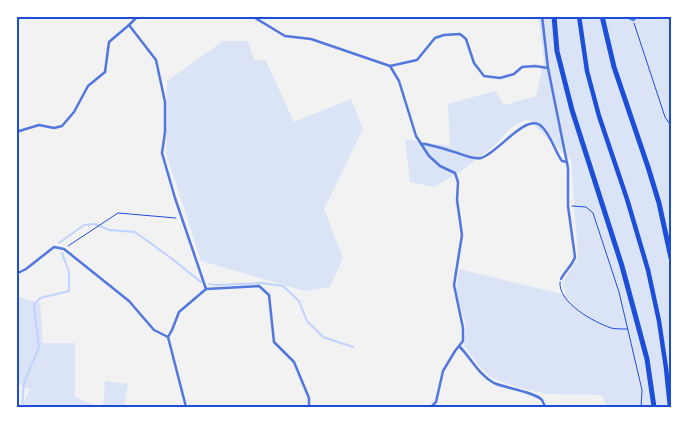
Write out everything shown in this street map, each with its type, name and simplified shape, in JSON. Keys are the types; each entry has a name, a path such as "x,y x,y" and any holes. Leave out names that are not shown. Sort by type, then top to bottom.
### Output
{"highway":[{"path":"554,16 558,51 572,110 622,266 646,359 654,407"},
{"path":"579,16 590,80 628,199 648,270 659,321 670,407"},
{"path":"602,16 614,67 659,203 671,258"}],"street":[{"path":"16,132 39,126 54,128 62,126 74,112 88,86 105,72 110,42 138,16"},
{"path":"542,16 548,68 568,168 568,206 575,257 573,264 561,279"},
{"path":"629,16 633,20 638,16"},
{"path":"249,17 285,36 311,39 390,66 418,60 435,38 444,35 460,34 466,39 474,63 484,76 500,78 514,74 522,67 548,68"},
{"path":"128,25 156,60 165,102 165,132 162,153 206,289"},
{"path":"390,66 398,81 416,136 429,156 440,166 455,173 458,182 457,200 462,234 454,285 463,328 463,341 443,371 436,402 431,407"},
{"path":"421,144 475,158 482,158 496,150 523,126 531,123 540,125 547,133 562,162 567,162"},
{"path":"16,274 26,269 54,247 64,249 129,301 154,330 168,337"},
{"path":"186,407 168,337 179,312 206,289 259,286 269,295 274,342 294,362 309,398 309,407"},
{"path":"459,346 483,376 501,386 534,394 542,399 545,407"}],"path":[{"path":"633,20 665,117 671,126"},
{"path":"568,206 586,207 593,213 619,292 642,390 641,407"},
{"path":"64,249 118,213 182,219"},
{"path":"561,279 560,289 571,305 597,322 613,328 628,329"}],"shaded area":[{"path":"538,16 671,16 671,407 607,407 601,395 547,394 516,387 492,378 478,365 464,346 466,326 456,291 459,269 566,295 562,283 578,258 571,160 529,119 512,127 495,145 460,172 434,187 410,182 405,139 450,146 448,104 495,91 504,105 536,96 544,61"},
{"path":"223,41 248,41 254,59 266,61 294,122 351,99 363,129 324,209 343,258 330,287 305,291 201,261 166,153 167,81"},
{"path":"16,296 40,303 43,343 75,343 75,397 97,407 21,407 30,389 16,383"},
{"path":"105,381 128,384 124,407 103,407"}],"waterway":[{"path":"59,243 84,225 95,224 109,230 135,232 201,282"},
{"path":"22,407 24,383 39,347 34,305 40,298 69,291 69,272 62,253"},
{"path":"209,284 261,283 283,286 299,301 307,321 323,337 353,347"}]}
